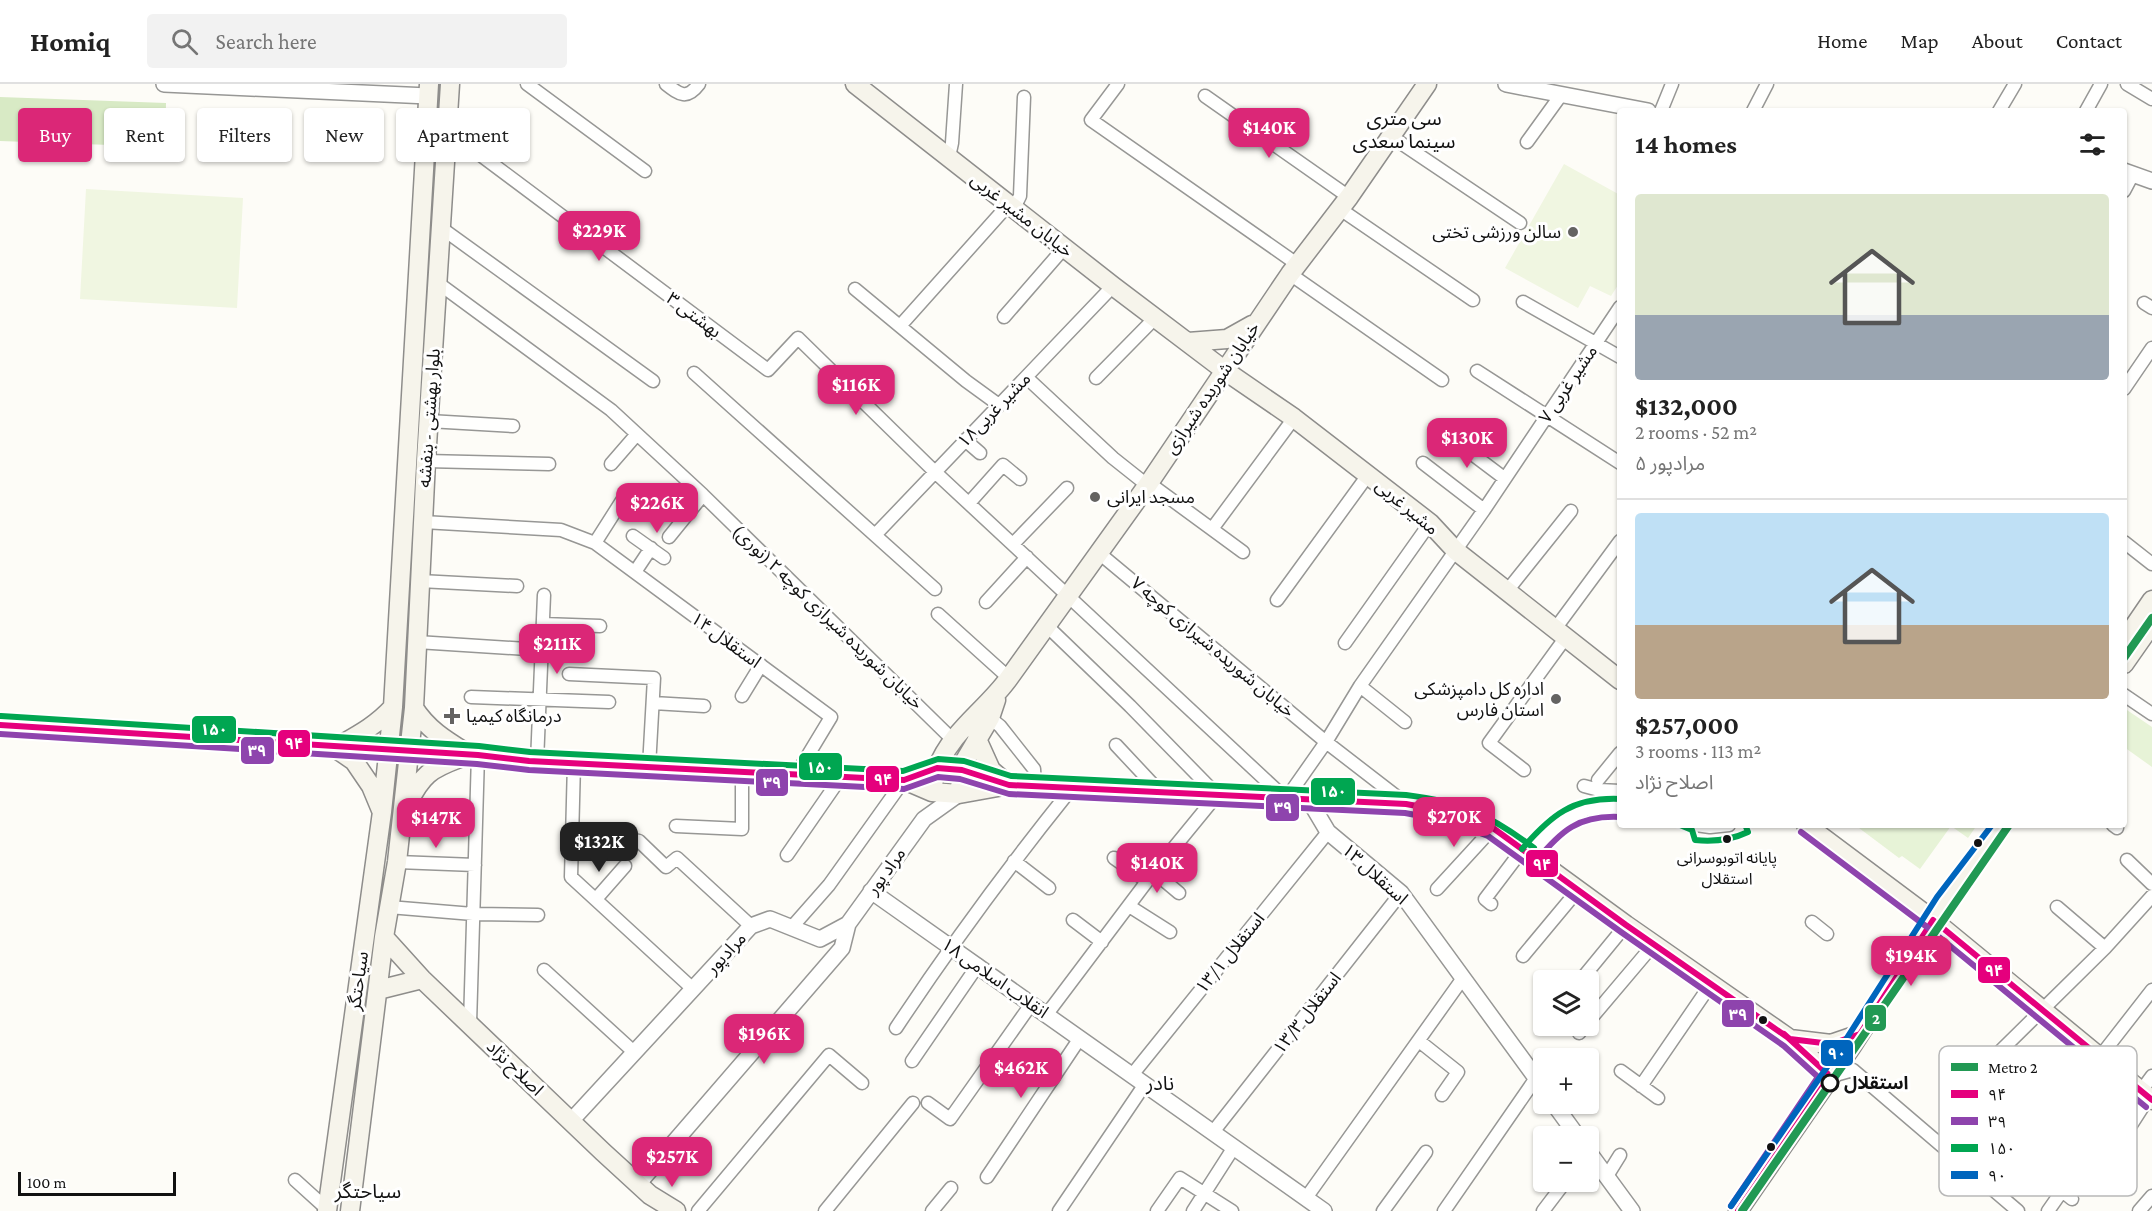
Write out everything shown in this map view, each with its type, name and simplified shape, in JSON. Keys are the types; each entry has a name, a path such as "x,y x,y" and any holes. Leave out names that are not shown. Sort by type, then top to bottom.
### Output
{"main road":[{"name":"بلوار بهشتی - بنفشه","path":"448,108 450,84"},
{"name":"خیابان شوریده شیرازی","path":"932,792 937,768 954,740 1004,686 1148,484 1293,269 1345,203 1427,84"},
{"name":"خیابان مشیر غربی","path":"855,85 1188,342"},
{"name":"بلوار بهشتی - بنفشه","path":"388,750 393,707 429,90"},
{"name":"بلوار بهشتی - بنفشه","path":"410,752 445,162"},
{"path":"1188,342 1227,339 1256,323"},
{"path":"414,331 435,332"},
{"name":"مشیر غربی","path":"1188,342 1294,418 1430,523 1456,551 1617,678"},
{"path":"2127,637 2152,600"},
{"path":"2127,660 2152,624"},
{"name":"خیابان شوریده شیرازی","path":"958,794 962,770 1004,686"},
{"path":"335,748 382,719 393,707"},
{"path":"414,708 424,723 438,735 474,755"},
{"path":"0,725 474,755 537,762 904,780 932,792 958,794 1009,785 1436,807 1468,816 1493,828 1626,925 1790,1039 1830,1076"},
{"path":"977,739 991,770 1009,785"},
{"path":"335,748 354,761 371,786 382,812"},
{"name":"سیاحتگر","path":"327,1210 382,812 388,750"},
{"name":"سیاحتگر","path":"350,1211 410,752"},
{"path":"403,813 419,781 438,766 474,755"},
{"path":"904,780 937,768 962,770 1009,785"},
{"path":"1810,828 1933,920 2086,1046"},
{"path":"1738,1211 1860,1034 1933,920 2001,828"},
{"name":"اصلاح نژاد","path":"384,938 422,979 648,1197 676,1211"},
{"path":"378,990 422,979"},
{"path":"1790,1039 1831,1044 1860,1034"}],"street":[{"path":"164,84 429,90"},
{"path":"527,84 645,171"},
{"path":"666,84 676,92 685,95 692,92 699,84"},
{"path":"949,157 956,84"},
{"path":"1118,84 1091,120 1442,380"},
{"path":"1506,84 1632,108"},
{"path":"1661,108 1672,84"},
{"path":"1755,108 1767,84"},
{"path":"2001,108 2015,84"},
{"path":"2088,108 2101,84"},
{"path":"2127,84 2152,99"},
{"path":"1527,142 1561,95"},
{"path":"1205,96 1473,300"},
{"path":"900,326 1020,196 1024,97"},
{"path":"1392,137 1520,224"},
{"name":"بهشتی ۳","path":"490,162 768,370 798,338 935,472"},
{"path":"2128,173 2152,181"},
{"path":"440,227 654,381"},
{"path":"1004,317 1064,248"},
{"name":"خیابان شوریده شیرازی کوچه ۲ (نوری)","path":"438,283 611,410 703,495 954,740"},
{"name":"مشیر غربی۱۸","path":"875,535 1113,286"},
{"path":"855,289 966,381 999,405"},
{"path":"1523,302 1617,355"},
{"name":"مشیر غربی ۷","path":"1286,800 1326,742 1360,686 1456,551 1617,311"},
{"path":"1096,378 1155,318"},
{"path":"2127,385 2152,348"},
{"path":"1477,371 1617,461"},
{"path":"694,373 935,590"},
{"path":"1026,377 1113,458 1243,552"},
{"path":"1212,529 1294,418"},
{"path":"429,421 513,426"},
{"path":"611,464 637,434"},
{"path":"1447,435 1504,478"},
{"path":"965,440 980,453"},
{"path":"426,461 549,464"},
{"path":"1423,463 1484,510"},
{"path":"970,502 1003,465 1020,479"},
{"path":"935,472 1168,687 1286,800"},
{"path":"1277,600 1368,475"},
{"path":"1013,544 1067,488"},
{"path":"669,537 703,495"},
{"path":"595,543 623,499"},
{"path":"660,500 685,517"},
{"path":"1507,591 1571,511"},
{"name":"استقلال ۱۴","path":"423,522 561,530 595,543 831,717 796,775"},
{"path":"1345,642 1430,523"},
{"path":"633,536 664,558"},
{"path":"2127,544 2152,564"},
{"path":"1524,770 1489,743 1617,547"},
{"path":"635,572 651,548"},
{"name":"خیابان شوریده شیرازی کوچه ۷","path":"1099,553 1326,742 1406,804"},
{"path":"986,602 1027,557"},
{"path":"420,581 517,586"},
{"path":"537,762 544,595"},
{"path":"938,614 1004,686"},
{"path":"543,624 600,626"},
{"path":"1046,625 1130,706 1216,795 1150,877 1047,1014"},
{"path":"417,642 543,650"},
{"path":"742,696 761,665"},
{"path":"569,674 654,678 649,767"},
{"path":"1360,686 1405,722"},
{"path":"2127,697 2152,714"},
{"path":"471,698 609,702"},
{"path":"653,704 704,706"},
{"path":"990,718 1034,769 1035,786"},
{"path":"1116,746 1160,792"},
{"path":"470,1024 475,865 474,755"},
{"path":"1598,780 1617,757"},
{"path":"574,764 572,877 693,989"},
{"path":"676,826 742,829 742,772"},
{"path":"787,855 841,777"},
{"path":"792,927 829,885 904,780"},
{"path":"1584,786 1617,791"},
{"path":"896,1028 951,947 1014,861 1072,788"},
{"name":"مراد پور","path":"924,819 932,792"},
{"name":"مراد پور","path":"848,924 924,819 958,794"},
{"name":"۱۳ استقلال","path":"1309,800 1328,832 1401,893 1533,1074"},
{"path":"1491,904 1485,899 1525,852 1562,819 1576,812 1607,806 1617,808"},
{"path":"1437,889 1493,828"},
{"name":"۱۳/۱ استقلال","path":"1132,1075 1328,832"},
{"path":"573,834 614,836 639,842 666,867 677,858 751,926"},
{"path":"1114,858 1179,893"},
{"path":"2127,860 2152,884"},
{"path":"1014,861 1049,888"},
{"path":"396,862 475,865"},
{"path":"596,899 625,866"},
{"path":"1523,956 1578,890"},
{"name":"۱۸ انقلاب اسلامی","path":"872,891 1213,1132 1313,1206"},
{"name":"۱۳/۳ استقلال","path":"1213,1132 1401,893"},
{"path":"2005,1046 2105,948 2152,896"},
{"path":"1129,906 1170,932"},
{"path":"389,907 473,914 538,915"},
{"path":"2057,908 2105,948"},
{"name":"مرادپور","path":"571,1121 751,926 770,919 820,939 848,924"},
{"path":"1073,920 1102,942"},
{"path":"1812,922 1827,934"},
{"path":"648,1197 842,948 848,924"},
{"path":"1589,970 1626,925"},
{"path":"1599,1009 1654,944"},
{"path":"912,1061 978,965"},
{"path":"544,970 635,1053"},
{"path":"1313,1206 1403,1063 1463,978"},
{"path":"1641,1086 1711,984"},
{"path":"2104,1046 2152,990"},
{"path":"928,1104 950,1119 1032,1004"},
{"path":"987,1177 1080,1038"},
{"path":"1419,1041 1458,1072 1442,1095"},
{"path":"698,1211 829,1055 862,1083"},
{"path":"1830,1076 1853,1070 1939,1143"},
{"path":"1621,1071 1658,1098"},
{"path":"1059,1211 1145,1084"},
{"path":"2137,1110 2148,1091"},
{"path":"1444,1211 1462,1182 1533,1093"},
{"path":"825,1211 913,1104"},
{"path":"1193,1211 1234,1147"},
{"path":"1383,1211 1426,1152"},
{"path":"1607,1176 1620,1155"},
{"path":"1599,1165 1632,1211"},
{"path":"1157,1211 1180,1178 1232,1211"},
{"path":"295,1180 327,1210"},
{"path":"932,1211 951,1188"},
{"path":"1543,1211 1557,1192"},
{"path":"2001,1196 2018,1211"},
{"path":"2048,1211 2058,1196"},
{"path":"2068,1196 2072,1199"},
{"path":"2139,1211 2152,1196"}],"green space":[{"path":"0,97 166,103 166,108 104,108 104,145 92,144 92,108 18,108 18,142 0,141"},
{"name":"سالن ورزشی تختی","path":"1564,164 1617,193 1617,287 1611,296 1590,286 1578,308 1505,268"},
{"path":"86,189 243,198 237,308 80,299"},
{"path":"2127,710 2152,727 2152,767 2127,749"},
{"path":"1859,828 1950,828 1920,869 1902,856 1899,858"},
{"path":"1954,828 1975,828 1968,838"}],"metro line":[{"name":"2","path":"2127,654 2152,618"},
{"name":"2","path":"1742,1211 2007,828"}],"transit line":[{"name":"۱۵۰","path":"1,716 479,746 530,752 903,771 938,759 964,761 1011,776 1406,795 1460,806 1475,812 1534,848"},
{"name":"۹۴","path":"0,725 478,755 529,761 904,780 937,768 962,770 1009,785 1406,804 1450,812 1493,828 1626,925 1790,1039 1831,1044 1860,1034 1933,920 2086,1046"},
{"name":"۳۹","path":"0,734 477,764 529,770 904,789 938,777 960,779 1009,794 1405,813 1448,821 1488,836 1784,1046 1818,1077 1731,1206"},
{"name":"۱۵۰","path":"1522,849 1543,827 1564,810 1589,801 1617,799"},
{"name":"۳۹","path":"1536,861 1562,833 1572,827 1593,819 1617,817"},
{"name":"۱۵۰","path":"1687,828 1692,830 1695,840 1702,841 1735,837 1748,832 1746,828"},
{"name":"۹۰","path":"1731,1206 1845,1041 1937,897 1990,828"},
{"name":"۳۹","path":"1801,832 1927,927 2072,1046"},
{"name":"۹۴","path":"1738,1211 1830,1076 1784,1034"},
{"name":"۹۴","path":"2137,1088 2152,1100"},
{"name":"۳۹","path":"2137,1100 2146,1107"}],"place":[{"name":"سالن ورزشی تختی","path":"1573,232"},
{"name":"مسجد ایرانی","path":"1095,497"},
{"name":"اداره کل دامپزشکی استان فارس","path":"1556,699"},
{"name":"درمانگاه کیمیا","path":"452,716"},
{"name":"پایانه اتوبوسرانی استقلال","path":"1727,839"},
{"name":"استقلال","path":"1830,1083"}],"district":[{"name":"سی متری سینما سعدی","path":"1404,130"},
{"name":"نادر","path":"1160,1083"},
{"name":"سیاحتگر","path":"368,1191"}]}
